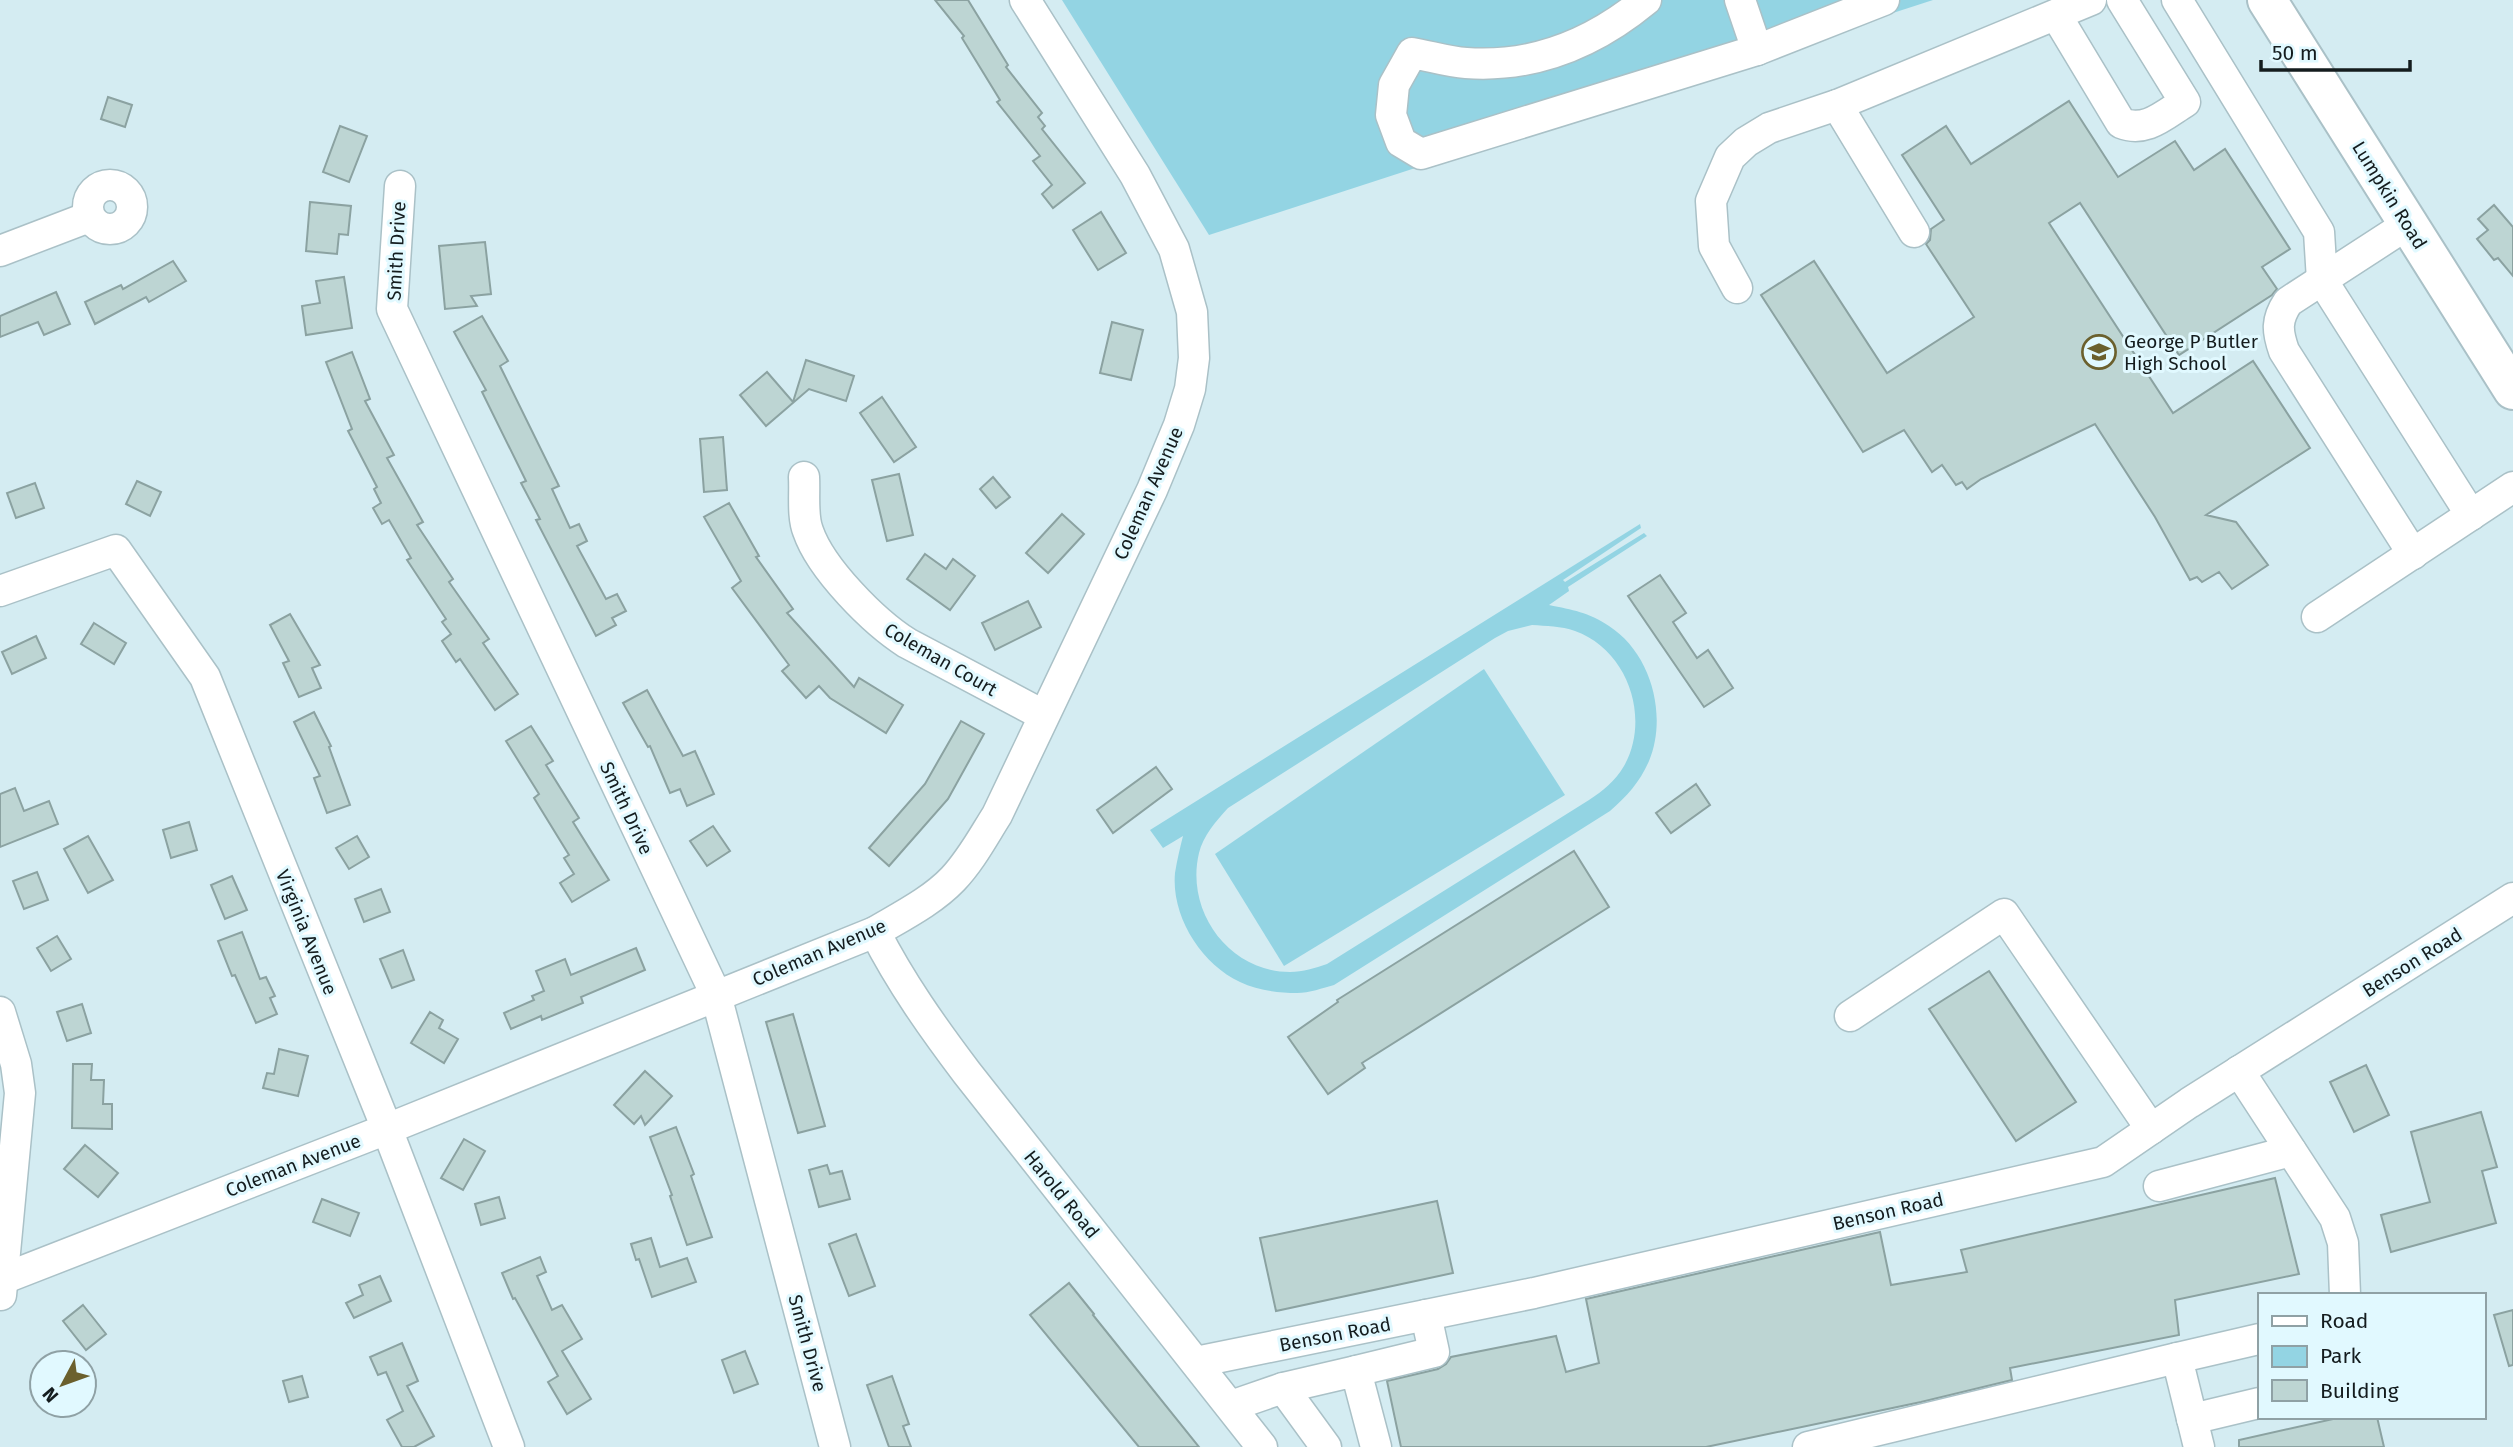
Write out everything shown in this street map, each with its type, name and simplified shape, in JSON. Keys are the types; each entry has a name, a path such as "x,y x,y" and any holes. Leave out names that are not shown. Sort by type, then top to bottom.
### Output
{"main road":[{"name":"Lumpkin Road","path":"2267,0 2513,390"}],"street":[{"name":"Coleman Avenue","path":"1,1286 875,932 936,894 967,864 997,815 1152,490 1179,425 1190,389 1194,358 1194,337 1185,280 1174,249 1152,205 1025,0"},
{"path":"1646,0 1622,20 1583,43 1525,60 1466,63 1412,53 1394,85 1391,115 1401,142 1421,154 1757,50 1884,0"},
{"path":"1740,0 1757,50"},
{"path":"1737,288 1714,246 1711,201 1730,157 1746,142 1769,128 1837,105 2091,0"},
{"path":"2056,15 2121,123 2132,128 2146,126 2185,102 2122,0"},
{"path":"2176,0 2319,232 2322,279 2471,515"},
{"path":"1837,105 1914,232"},
{"name":"Smith Drive","path":"400,186 392,309 716,995 835,1447"},
{"path":"0,251 89,217"},
{"path":"2408,224 2288,302 2280,315 2277,332 2284,351 2413,554"},
{"name":"Coleman Court","path":"804,477 807,530 824,561 866,611 886,630 907,643 1043,715"},
{"path":"2317,617 2513,487"},
{"name":"Virginia Avenue","path":"0,592 116,550 205,677 387,1129 509,1447"},
{"name":"Benson Road","path":"1196,1362 1548,1290 2103,1162 2513,898"},
{"path":"1850,1016 2004,914 2151,1129"},
{"name":"Harold Road","path":"875,932 902,981 936,1032 1262,1447"},
{"path":"0,1012 16,1063 20,1093 1,1286"},
{"path":"2239,1072 2335,1218 2343,1243 2345,1293"},
{"path":"2159,1186 2291,1152"},
{"path":"1231,1406 1283,1388 1434,1352 1426,1315"},
{"path":"1808,1447 2258,1339"},
{"path":"2177,1358 2195,1433 2258,1403"},
{"path":"1356,1371 1376,1447"},
{"path":"1283,1388 1326,1447"}],"green space":[{"path":"1062,0 1933,0 1209,235"},
{"path":"1640,524 1641,528 1563,580 1565,582 1644,533 1647,536 1568,587 1569,591 1549,605 1573,610 1609,626 1636,652 1645,668 1652,686 1657,724 1649,761 1637,782 1610,811 1334,985 1302,993 1282,992 1253,987 1226,974 1201,951 1191,937 1178,906 1175,873 1183,836 1163,848 1150,830","holes":["1532,625 1575,631 1593,640 1609,653 1621,669 1630,688 1635,727 1632,747 1624,766 1613,781 1589,800 1327,964 1295,972 1268,969 1248,962 1231,950 1216,934 1206,916 1196,875 1199,853 1204,841 1228,808 1495,638 1508,631"]},
{"path":"1484,669 1565,795 1284,966 1215,854"}],"building":[{"path":"935,0 968,0 1008,65 1006,67 1042,113 1038,117 1045,126 1042,129 1085,183 1053,208 1042,194 1052,185 1033,161 1040,156 997,102 1000,100 962,38 964,36"},
{"path":"108,97 132,105 125,127 101,119"},
{"path":"2069,101 2118,177 2175,141 2194,170 2225,149 2290,249 2262,267 2277,289 2272,295 2179,355 2080,203 2049,223 2173,413 2253,361 2310,448 2206,515 2236,522 2268,565 2232,589 2219,572 2202,582 2197,577 2190,580 2155,517 2095,424 1981,479 1967,489 1962,482 1956,485 1942,465 1932,472 1904,430 1863,452 1761,295 1814,261 1887,373 1974,317 1926,244 1930,240 1931,229 1944,220 1902,155 1946,126 1971,164"},
{"path":"340,126 367,136 349,182 323,172"},
{"path":"310,202 351,206 348,235 339,234 337,254 306,251"},
{"path":"2494,205 2513,227 2513,276 2498,258 2494,260 2477,239 2488,230 2478,219"},
{"path":"1101,212 1126,253 1098,270 1073,230"},
{"path":"485,242 491,294 471,296 477,306 445,309 439,246"},
{"path":"173,261 186,281 149,302 146,297 95,324 85,302 121,285 123,289"},
{"path":"344,277 352,328 306,335 302,306 320,303 316,281"},
{"path":"56,292 70,324 44,335 38,322 0,337 0,316"},
{"path":"482,316 508,361 500,366 559,486 552,489 570,528 579,524 587,541 577,546 606,599 617,594 626,611 612,618 616,625 596,636 536,520 540,519 521,483 526,481 482,392 486,390 454,332"},
{"path":"1112,322 1143,330 1131,380 1100,373"},
{"path":"352,352 370,399 365,401 394,455 387,458 423,522 417,525 453,579 449,582 489,639 483,643 518,694 495,710 460,659 456,662 442,641 451,634 442,622 446,619 407,560 411,558 389,520 382,524 373,508 381,503 374,489 377,487 348,431 352,429 326,362"},
{"path":"806,360 854,376 846,401 809,389 766,426 740,395 767,372 793,402"},
{"path":"882,397 916,447 894,462 860,413"},
{"path":"723,437 727,490 704,492 700,439"},
{"path":"899,474 913,535 887,541 872,480"},
{"path":"993,477 1010,497 996,508 980,489"},
{"path":"137,481 161,492 150,516 126,504"},
{"path":"35,483 44,508 16,518 7,493"},
{"path":"729,503 759,556 756,557 793,609 787,613 854,687 859,678 903,705 886,733 830,698 819,686 806,698 782,671 789,665 732,588 741,581 704,517"},
{"path":"1062,514 1084,534 1048,573 1026,553"},
{"path":"925,554 946,569 953,559 975,576 950,610 907,579"},
{"path":"1660,575 1686,613 1673,622 1697,658 1708,650 1733,688 1704,707 1628,596"},
{"path":"1028,601 1041,627 995,650 982,623"},
{"path":"290,614 320,665 312,668 321,688 299,697 283,663 289,661 270,625"},
{"path":"94,623 126,643 114,664 81,644"},
{"path":"36,636 46,658 12,674 2,652"},
{"path":"647,690 683,756 695,751 714,794 687,806 680,789 670,793 650,746 648,747 623,703"},
{"path":"314,712 331,746 329,747 350,805 327,813 314,778 320,776 294,722"},
{"path":"961,721 984,734 948,799 889,866 869,848 925,784"},
{"path":"531,726 553,761 546,765 579,818 573,822 609,880 572,902 560,883 574,874 564,858 569,855 534,798 539,794 506,741"},
{"path":"1156,767 1172,789 1113,833 1097,810"},
{"path":"1696,784 1710,805 1671,833 1656,813"},
{"path":"15,788 24,811 49,801 58,824 0,847 0,794"},
{"path":"189,822 197,850 171,858 163,830"},
{"path":"713,826 730,851 707,866 690,841"},
{"path":"88,836 113,880 88,893 64,849"},
{"path":"357,836 369,857 349,869 336,848"},
{"path":"1574,851 1609,907 1362,1063 1365,1068 1328,1094 1288,1037 1338,1002 1337,1000"},
{"path":"37,872 48,900 24,909 13,881"},
{"path":"232,876 247,910 225,919 211,885"},
{"path":"381,889 390,912 364,922 355,899"},
{"path":"242,932 260,979 266,977 275,996 270,998 277,1014 256,1023 218,941"},
{"path":"57,936 71,959 51,971 37,948"},
{"path":"636,948 645,970 581,997 583,1003 511,1029 504,1013 534,1000 532,996 544,991 536,971 565,959 571,975"},
{"path":"403,950 414,980 392,988 380,959"},
{"path":"1989,971 2076,1102 2016,1141 1929,1009"},
{"path":"82,1004 91,1033 67,1041 57,1012"},
{"path":"430,1012 443,1020 439,1028 458,1039 444,1063 411,1043"},
{"path":"793,1014 825,1126 798,1133 766,1022"},
{"path":"279,1049 308,1056 298,1096 263,1088 267,1073 274,1074"},
{"path":"73,1064 92,1064 91,1080 104,1080 103,1104 112,1104 112,1129 72,1128"},
{"path":"2366,1065 2389,1115 2354,1132 2330,1082"},
{"path":"645,1071 672,1096 645,1125 641,1116 634,1124 614,1105"},
{"path":"2481,1112 2497,1167 2482,1171 2496,1223 2391,1252 2381,1215 2430,1202 2411,1132"},
{"path":"676,1127 694,1174 691,1176 712,1237 687,1245 650,1137"},
{"path":"464,1139 485,1151 463,1190 441,1178"},
{"path":"85,1145 118,1173 98,1197 64,1169"},
{"path":"827,1165 830,1174 842,1171 850,1199 819,1207 809,1170"},
{"path":"2275,1178 2299,1274 2175,1300 2179,1335 2010,1368 2012,1380 1706,1447 1401,1447 1387,1381 1438,1369 1451,1357 1556,1336 1566,1372 1599,1363 1586,1299 1880,1232 1891,1285 1967,1272 1961,1250"},
{"path":"499,1197 505,1218 481,1225 475,1204"},
{"path":"322,1199 359,1213 350,1236 313,1222"},
{"path":"1437,1201 1453,1273 1276,1311 1260,1238"},
{"path":"856,1234 875,1286 849,1296 829,1244"},
{"path":"651,1238 660,1267 687,1258 696,1282 652,1297 631,1244"},
{"path":"540,1257 546,1272 537,1276 552,1310 562,1305 582,1339 562,1351 591,1399 567,1414 548,1382 558,1376 515,1298 513,1299 502,1273"},
{"path":"380,1276 391,1301 354,1318 346,1303 363,1295 359,1285"},
{"path":"1069,1283 1199,1447 1139,1447 1030,1315"},
{"path":"83,1305 106,1334 85,1349 63,1321"},
{"path":"2513,1310 2513,1365 2509,1366 2494,1315"},
{"path":"402,1343 418,1381 407,1386 434,1436 414,1447 402,1447 387,1420 403,1411 386,1372 378,1375 370,1357"},
{"path":"745,1351 758,1384 734,1393 722,1360"},
{"path":"302,1376 308,1397 289,1402 283,1381"},
{"path":"892,1376 909,1424 903,1426 911,1447 889,1447 867,1385"},
{"path":"2333,1419 2377,1419 2384,1447 2239,1447 2239,1440"}],"place":[{"name":"George P Butler High School","path":"2099,352"}]}
